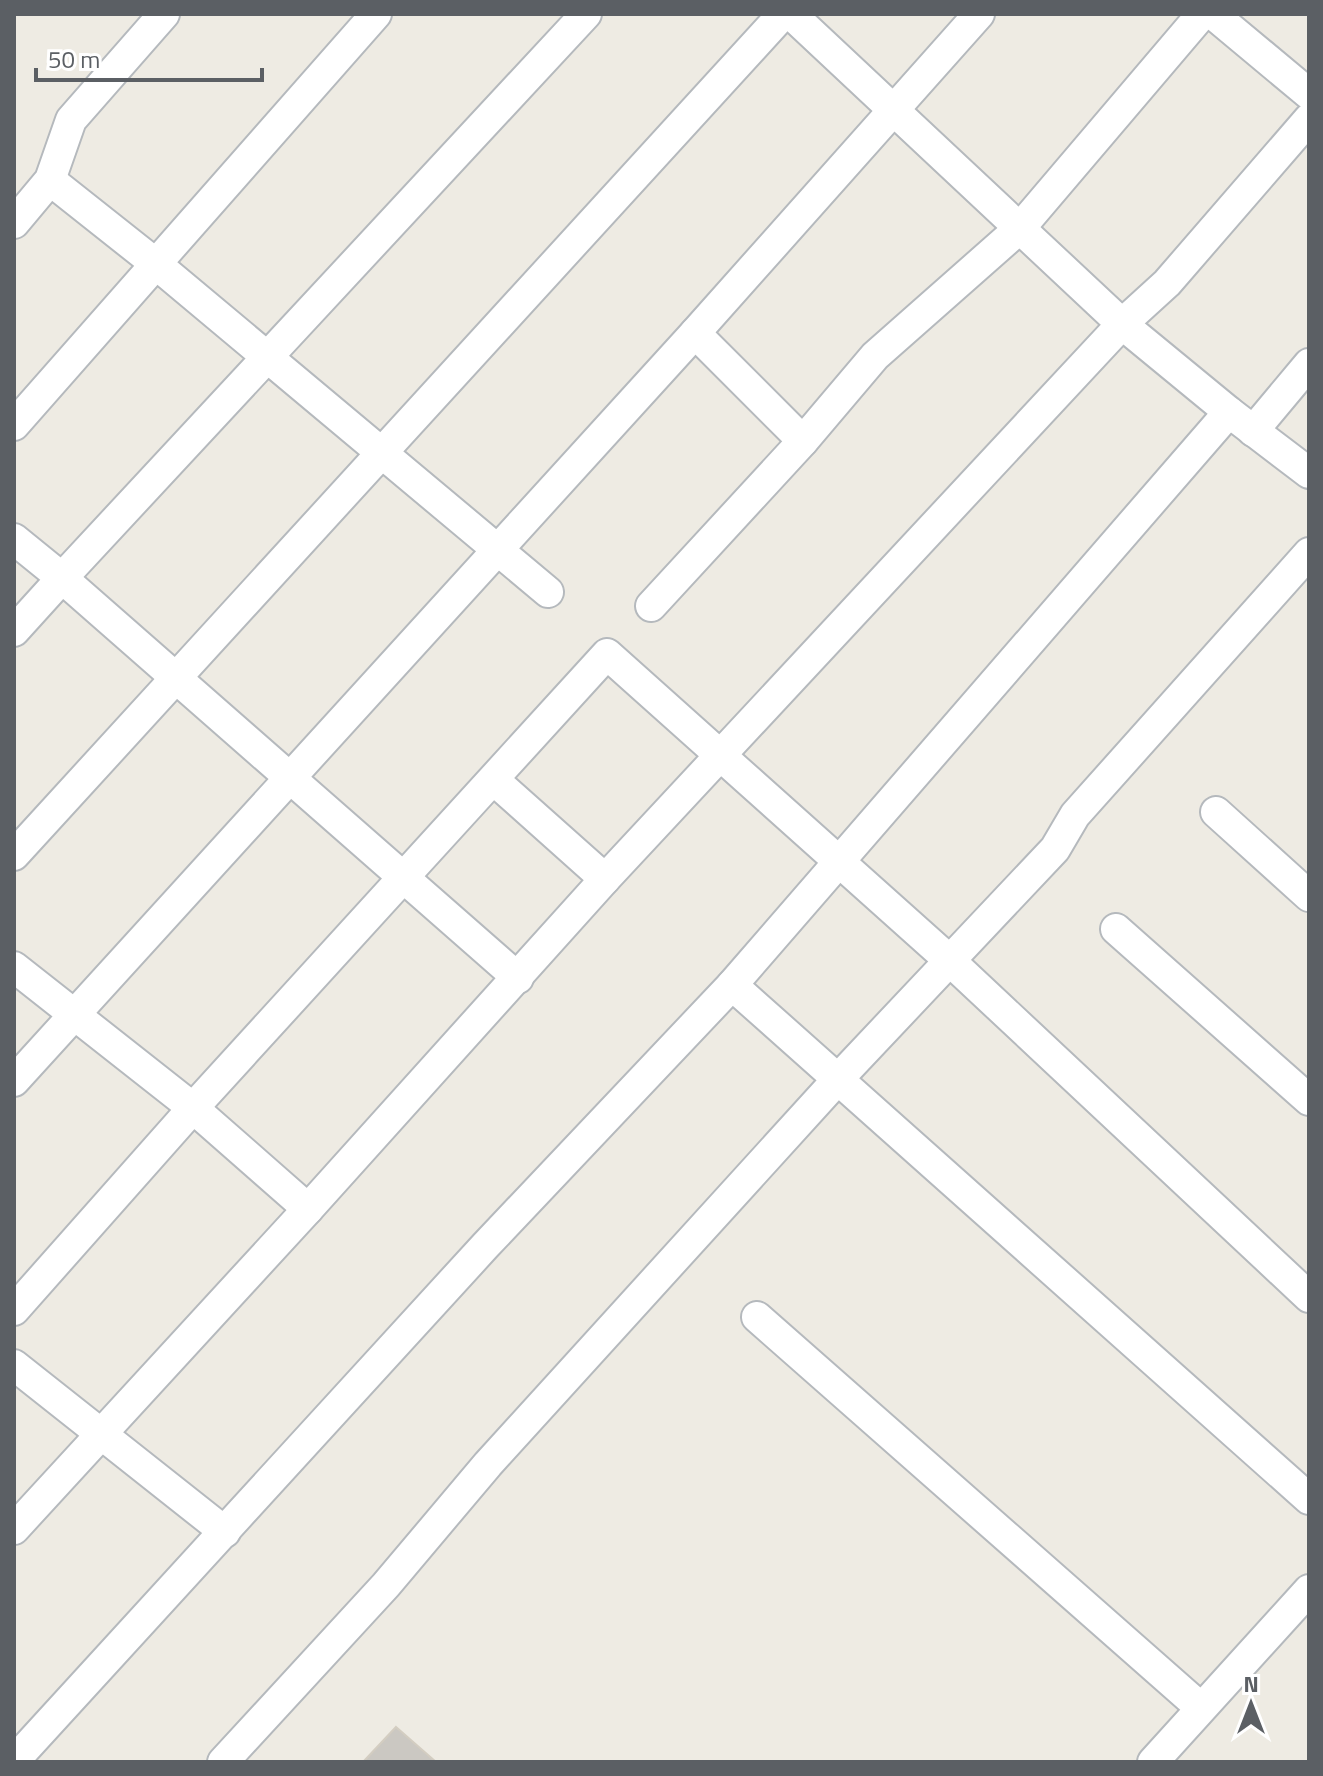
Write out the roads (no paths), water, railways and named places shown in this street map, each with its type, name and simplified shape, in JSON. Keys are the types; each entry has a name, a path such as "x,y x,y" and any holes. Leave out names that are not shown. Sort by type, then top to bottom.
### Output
{"street":[{"path":"14,223 50,180 71,120 164,14"},
{"path":"14,425 376,14"},
{"path":"14,631 586,14"},
{"path":"14,855 783,14"},
{"path":"791,14 1122,324 1309,473"},
{"path":"14,1081 695,333 979,14"},
{"path":"651,606 803,441 875,356 1020,228 1202,14"},
{"path":"1213,14 1309,94"},
{"path":"14,1529 605,879 1122,324 1167,283 1309,119"},
{"path":"50,180 156,264 548,592"},
{"path":"695,333 803,441"},
{"path":"1253,431 1309,364"},
{"path":"14,1761 485,1246 732,985 1229,412"},
{"path":"14,539 175,676 518,978"},
{"path":"223,1762 386,1585 488,1464 838,1079 1055,849 1075,815 1309,553"},
{"path":"14,1310 193,1108 607,654 948,959 1309,1297"},
{"path":"494,780 605,879"},
{"path":"1216,812 1309,896"},
{"path":"1116,929 1309,1100"},
{"path":"14,967 193,1108 308,1209"},
{"path":"732,985 1309,1499"},
{"path":"757,1317 1201,1708"},
{"path":"14,1365 225,1532"},
{"path":"1153,1762 1309,1590"}]}
